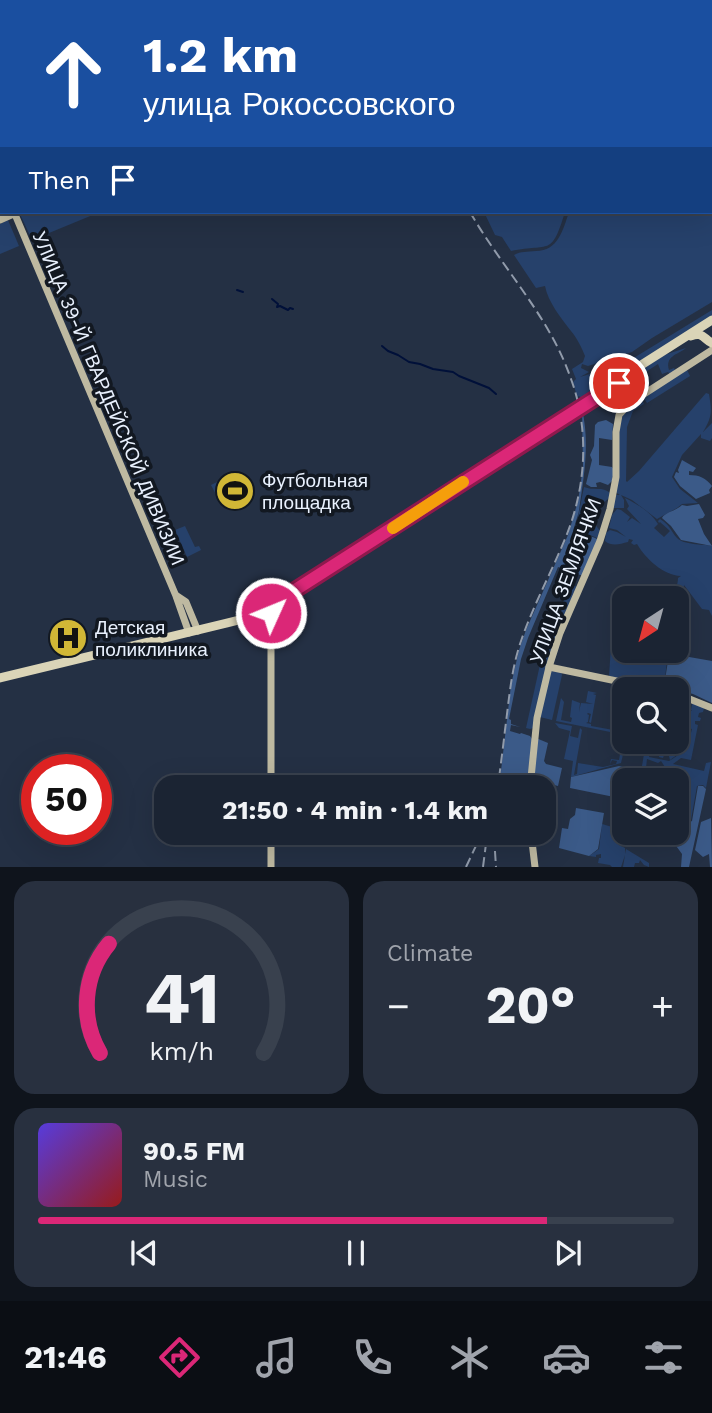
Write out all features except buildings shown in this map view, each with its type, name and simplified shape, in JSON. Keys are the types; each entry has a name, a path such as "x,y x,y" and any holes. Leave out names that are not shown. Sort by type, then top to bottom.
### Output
{"highway":[{"path":"709,340 707,328 712,322"},
{"path":"0,678 194,632 243,619 269,607 572,409 712,322"},
{"path":"569,413 691,336 698,334 709,340"},
{"path":"243,619 260,621 271,630 292,592"}],"main road":[{"name":"УЛИЦА 39-Й ГВАРДЕЙСКОЙ ДИВИЗИИ","path":"16,214 176,596 194,632"},
{"path":"691,336 699,336 705,343 700,357"},
{"path":"700,357 709,340"},
{"name":"УЛИЦА ЗЕМЛЯЧКИ","path":"531,775 537,718 549,667 560,633 607,521 615,477 619,415 630,402 712,350"},
{"path":"269,607 271,775"},
{"path":"549,667 612,680"},
{"path":"689,699 712,708"},
{"path":"271,845 271,867"},
{"path":"532,845 535,867"}],"shaded area":[{"path":"20,214 95,214 32,240"},
{"path":"485,214 564,214 552,242 542,247 511,251 502,237 495,235"},
{"path":"568,214 712,214 712,302 632,352 588,366 582,364 581,368 589,372 580,377 590,374 599,380 591,373 626,364 712,310 712,317 583,400 577,397 573,382 576,379 572,369 583,362 585,356 581,346 552,304 545,286 536,288 514,255 550,247"},
{"path":"8,220 19,246 0,254 0,224"},
{"path":"686,348 670,359 669,370 675,370 670,374 662,374 658,364 595,405 593,402 664,355"},
{"path":"687,370 690,376 647,403 643,397"},
{"path":"706,393 709,394 711,405 703,432 712,423 712,438 710,441 701,438 701,434 682,455 672,477 680,489 698,503 682,504 657,519 621,495 624,508 612,508 616,495 620,495 615,492 618,437 623,413 639,398 642,400 644,404 633,411 627,427 627,482"},
{"path":"582,409 586,434 585,460 574,531 579,536 597,539 597,543 583,576 558,567 528,638 509,719 511,724 520,727 511,725 510,731 530,736 532,739 529,775 501,775 511,685 519,650 568,535 578,501 583,467"},
{"path":"606,420 613,424 612,440 599,438 599,465 612,467 612,481 608,485 600,482 596,483 597,487 591,487 586,484 592,460 590,455 594,446 595,425"},
{"path":"682,460 696,468 693,472 689,471 689,475 710,483 710,493 696,499 680,486 674,477 676,472 679,473"},
{"path":"229,476 246,482 250,491 220,502 211,485"},
{"path":"584,487 610,493 609,498 586,519 585,524 593,526 594,523 600,531 597,538 577,535 575,532"},
{"path":"625,498 652,516 658,524 654,528 664,537 670,531 659,523 660,519 680,540 712,546 712,616 709,610 702,609 690,593 690,586 676,586 681,576 668,573 656,565 637,544 631,543 633,540 616,544 605,541 606,533 610,530 626,537 617,530 609,528 612,515 617,509 630,517 627,522 632,518 641,524 627,509 629,506"},
{"path":"699,504 705,515 698,519 712,546 681,540 662,518 682,505"},
{"path":"185,526 195,547 199,546 201,550 187,557 175,530"},
{"path":"571,585 578,587 533,728 526,728 543,651"},
{"path":"611,646 612,663 667,663 665,677 612,678 554,666 609,676"},
{"path":"690,657 712,661 712,703 689,693 689,677 665,677 668,663 690,663"},
{"path":"550,671 561,672 562,675 552,720 540,717"},
{"path":"588,691 597,693 593,694 596,695 591,723 591,714 588,713 586,723 612,730 612,732 556,721 561,698 564,702 561,720 571,722 572,700 580,703 579,712 581,703 593,704 586,702"},
{"path":"693,702 704,708 703,712 699,713 700,721 695,721 698,725 691,760 681,758 673,764 704,771 706,763 711,762 706,788 703,785 697,786 691,820 689,768 665,768 661,761 658,763 647,759 646,768 642,768 644,754 669,761 680,754 689,754"},
{"path":"555,723 572,726 570,736 578,738 580,728 582,730 574,775 577,774 578,763 603,767 616,764 617,761 612,760 610,764 611,759 619,760 620,754 623,754 621,763 571,777 573,761 564,759 570,731 559,728"},
{"path":"536,738 548,743 544,761 546,764 562,768 558,786 556,775 534,775"},
{"path":"660,754 678,754 670,760 669,756 659,757"},
{"path":"619,766 628,768 612,768 612,797 570,788 571,777"},
{"path":"698,786 703,786 706,789 689,867 681,867 682,854 675,845 689,845 689,823 692,821"},
{"path":"576,808 604,813 598,849 589,856 559,848 562,828 568,829"},
{"path":"711,818 710,867 709,854 703,857 695,850 701,822"},
{"path":"602,824 612,827 612,845 625,848 625,854 626,849 649,863 649,867 640,860 634,867 623,867 625,855 621,867 598,863 601,854 596,857 589,856 599,849"}],"waterway":[{"path":"237,290 243,292"},
{"path":"272,299 278,304 277,307 293,309"},
{"path":"382,346 409,362 453,372 489,388 496,394"}],"railway":[{"path":"471,214 538,314 562,356 577,399 583,439 581,480 572,520 526,628 515,663 500,775"},
{"path":"466,867 476,845"},
{"path":"483,867 486,845"},
{"path":"495,845 496,867"}],"slow traffic":[{"path":"393,528 463,482"}],"place":[{"name":"Футбольная площадка","path":"235,491"},
{"name":"Детская поликлиника","path":"68,638"}],"route":[{"path":"271,613 269,607 619,383"}]}
